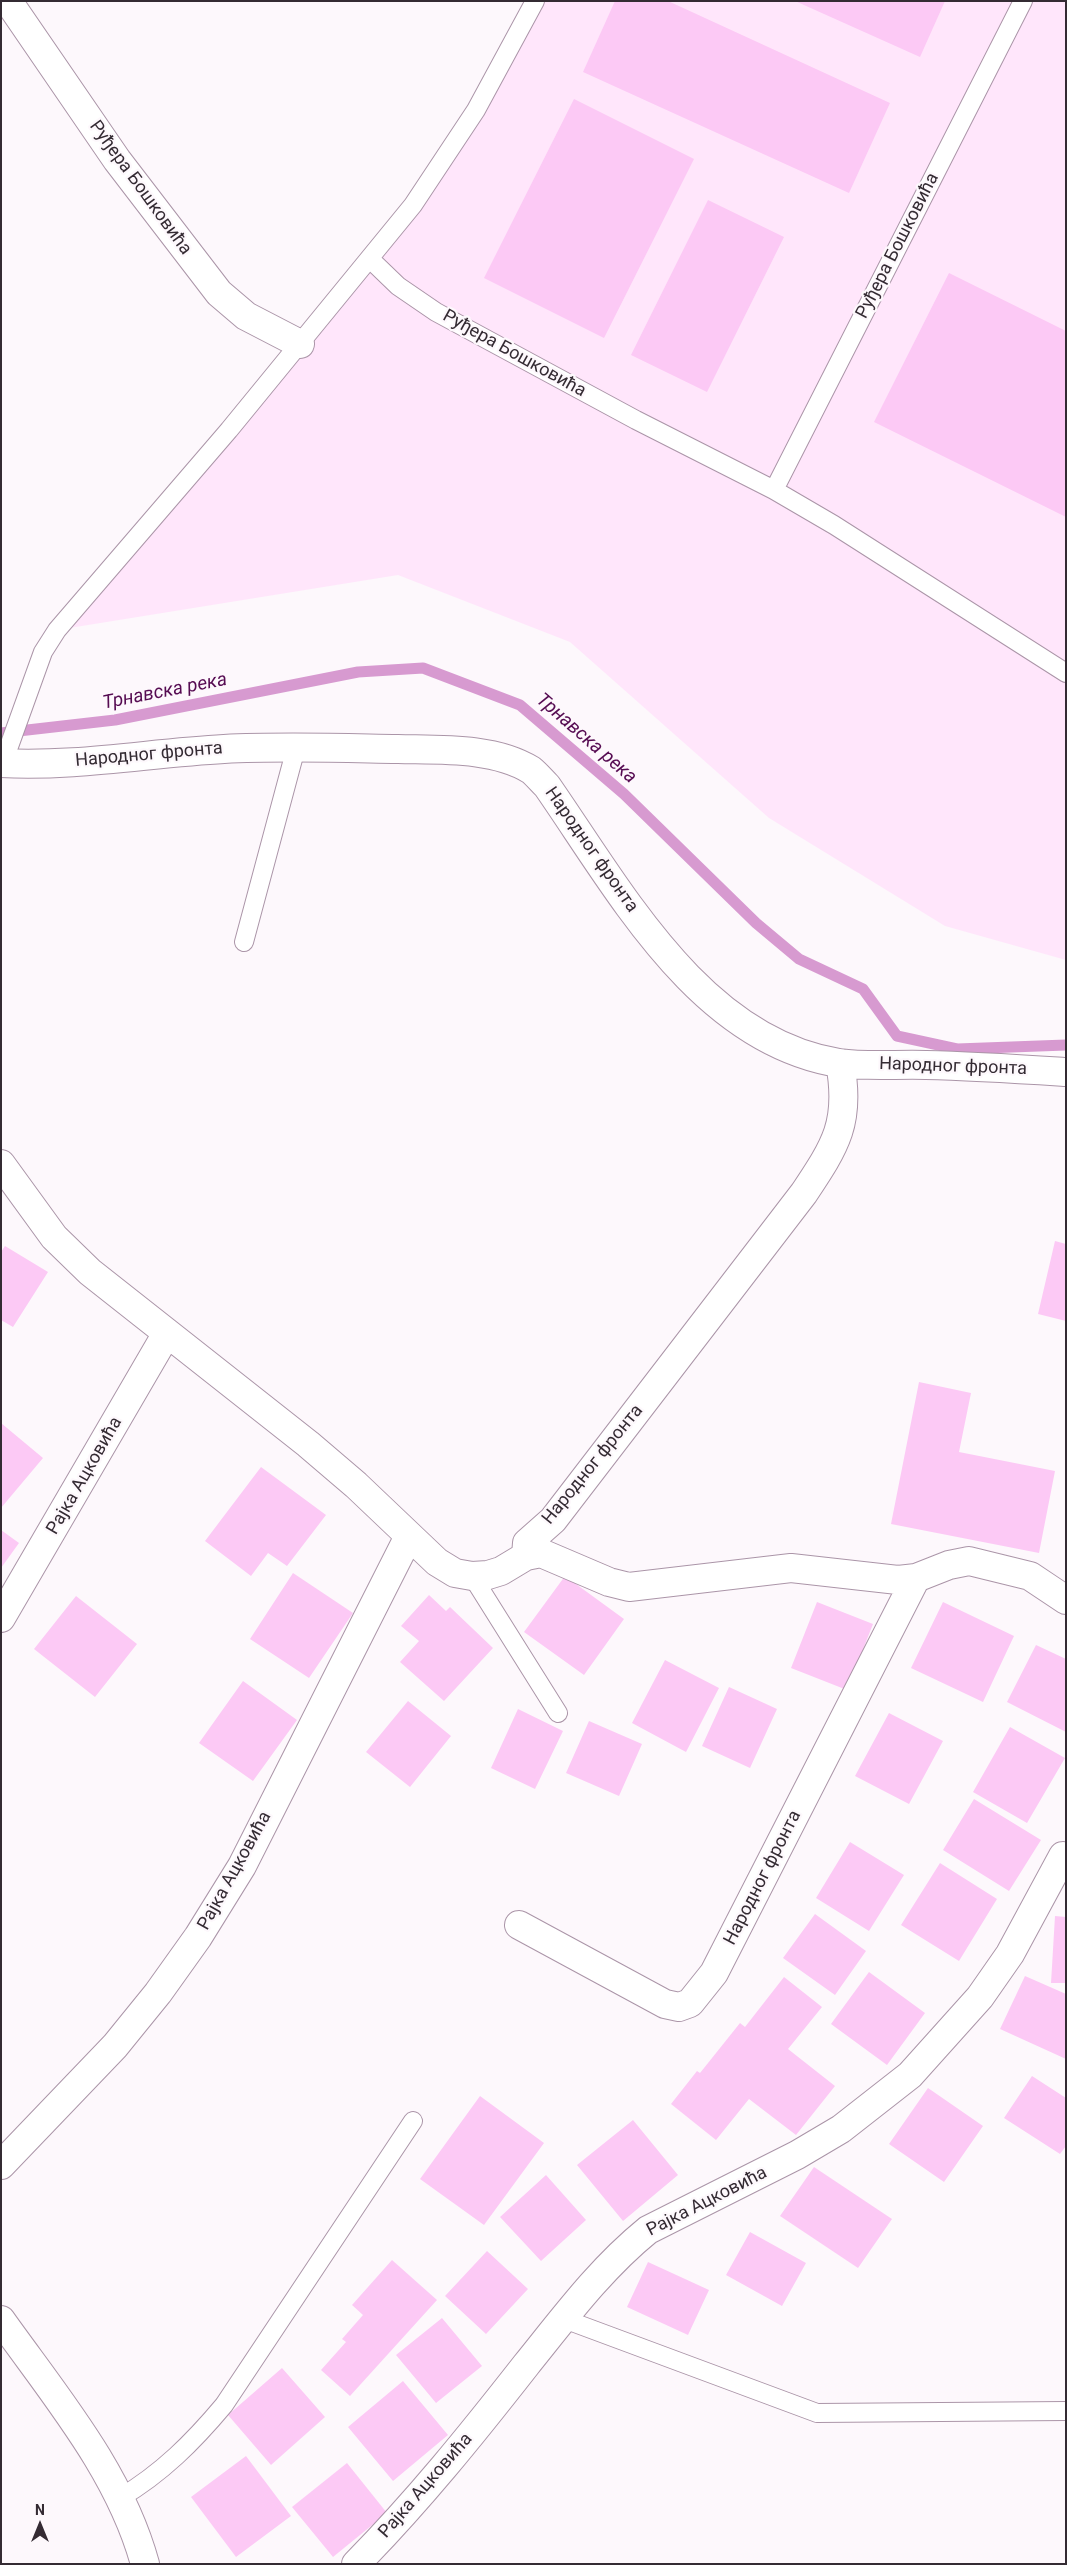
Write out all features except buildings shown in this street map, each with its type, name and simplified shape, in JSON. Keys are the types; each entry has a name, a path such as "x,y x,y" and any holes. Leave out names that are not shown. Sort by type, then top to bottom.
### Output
{"street":[{"name":"Руђера Бошковића","path":"8,1 118,160 219,294 246,316 300,344"},
{"name":"Народног фронта","path":"4,757 50,763 225,749 296,748 434,750 482,754 507,760 531,770 546,786 665,954 702,990 742,1024 769,1041 794,1051 840,1063 1066,1072"},
{"name":"Народног фронта","path":"526,1556 527,1543 552,1520 804,1193 834,1148 844,1113 844,1086 840,1063"},
{"path":"2,1166 54,1237 90,1272 356,1485 437,1562 455,1573 472,1576 501,1571 526,1556 542,1553 609,1582 629,1586 791,1568 898,1580 916,1578 949,1564 969,1561 1030,1576 1066,1600"},
{"name":"Рајка Ацковића","path":"1,1618 167,1333"},
{"name":"Рајка Ацковића","path":"1,2165 115,2046 158,1993 198,1937 242,1866 409,1536"},
{"name":"Народног фронта","path":"519,1925 665,2004 679,2007 690,2003 714,1973 916,1578"},
{"name":"Рајка Ацковића","path":"356,2564 409,2509 606,2269 648,2230 797,2155 841,2129 910,2075 980,1997 1010,1954 1063,1856"},
{"path":"1,2320 81,2432 120,2498 139,2540 146,2564"}],"lane":[{"path":"4,757 43,652 56,630 370,259 447,157 476,110 535,1"},
{"name":"Руђера Бошковића","path":"774,490 1023,1"},
{"name":"Руђера Бошковића","path":"370,259 398,286 436,312 618,411 774,490 834,525 1066,674"},
{"path":"244,942 296,748"},
{"path":"472,1576 558,1713"},
{"path":"120,2498 146,2482 172,2462 196,2439 224,2405 413,2121"},
{"path":"564,2319 817,2413 1066,2411"}],"shaded area":[{"path":"535,1 1066,1 1066,960 945,926 769,818 570,642 398,575 57,630 413,205"}],"waterway":[{"name":"Трнавска река","path":"1,733 115,720 358,672 423,668 520,705 624,794 756,923 799,959 863,989 897,1036 957,1049 1066,1045"}]}
